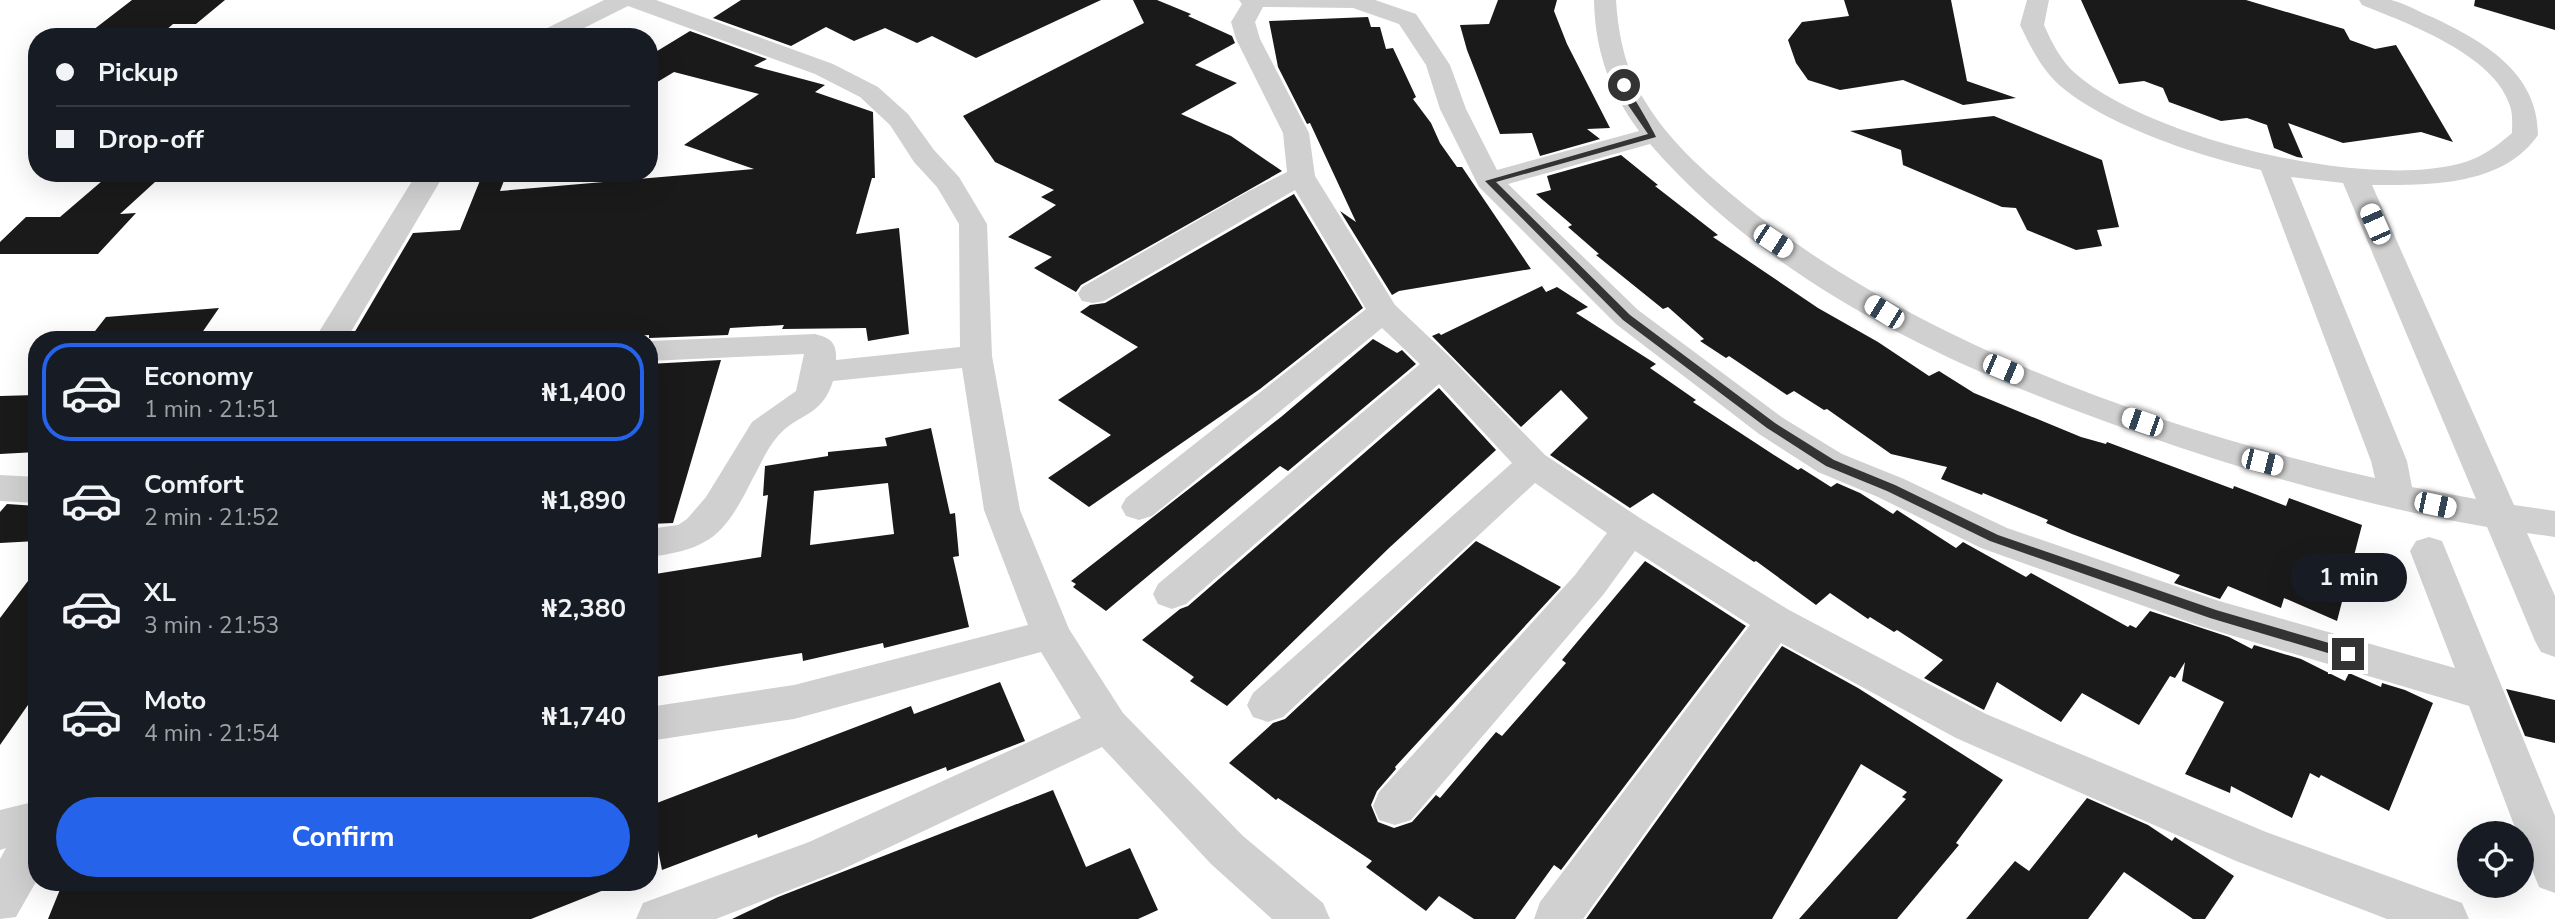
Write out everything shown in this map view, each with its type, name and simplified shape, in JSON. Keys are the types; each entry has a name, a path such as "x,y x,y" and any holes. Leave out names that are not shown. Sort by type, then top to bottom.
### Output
{"street":[{"path":"565,28 622,0"},
{"path":"634,0 824,69 869,92 899,120 924,156 949,183 973,224 976,356 1002,510 1051,634 1108,725 1227,850 1306,919"},
{"path":"2445,919 2252,847 1995,737 1774,621 1630,530 1533,464 1440,365 1383,311 1301,176 1296,134 1248,39 1243,22 1252,0 1357,1 1408,19 1438,65 1453,109 1489,181 1627,317 1771,426 1830,463 1891,488 1994,538 2214,615 2483,693"},
{"path":"1605,0 1605,22 1617,69 1630,102 1653,135 1693,176 1752,228 1884,312 1955,348 2075,400 2262,462 2396,497 2496,503 2555,524"},
{"path":"2038,0 2032,25 2045,52 2067,79 2151,127 2273,165 2354,176 2432,176 2476,167 2512,148 2525,135 2526,121 2522,102 2498,70 2443,32 2370,0"},
{"path":"1489,181 1653,135"},
{"path":"2273,165 2389,461 2396,497"},
{"path":"1093,294 1259,197 1301,176"},
{"path":"2354,176 2555,641"},
{"path":"335,331 426,182"},
{"path":"1139,507 1383,311"},
{"path":"658,351 815,344 821,348 818,372 808,400 766,427 745,458 721,506 698,531 658,542"},
{"path":"818,372 976,356"},
{"path":"1172,594 1440,365"},
{"path":"1268,705 1533,464"},
{"path":"0,488 28,490"},
{"path":"1395,806 1589,585 1630,530"},
{"path":"2429,551 2555,872"},
{"path":"1557,917 1774,621"},
{"path":"658,723 794,702 1051,634"},
{"path":"660,919 825,856 1108,725"},
{"path":"0,830 28,823"},
{"path":"0,901 28,853"}],"building":[{"path":"132,0 225,0 196,24 173,24 168,28 96,28"},
{"path":"741,0 1101,0 976,58 932,36 917,43 885,28 854,41 826,27 791,46 713,18"},
{"path":"1133,0 1157,0 1232,36 1235,43 1195,65 1237,83 1181,114 1231,136 1282,171 1081,285 1076,292 1034,268 1052,257 1008,237 1056,205 1041,197 1054,190 995,162 963,116 1144,23"},
{"path":"1498,0 1557,0 1554,11 1567,44 1610,128 1587,129 1600,139 1540,156 1532,133 1500,134 1460,25 1489,24"},
{"path":"1844,0 1951,0 1967,81 2016,98 1963,105 1903,80 1840,90 1808,80 1796,63 1788,40 1802,22 1849,16"},
{"path":"2081,0 2246,0 2344,29 2350,40 2375,49 2396,45 2453,142 2421,132 2343,143 2288,123 2303,158 2297,157 2274,148 2267,125 2247,118 2221,121 2169,102 2163,88 2144,81 2119,84"},
{"path":"2475,0 2555,0 2555,30 2474,6"},
{"path":"1368,17 1371,27 1380,27 1386,49 1393,48 1416,97 1413,99 1431,123 1440,143 1457,167 1462,167 1531,269 1399,291 1392,295 1340,211 1356,222 1310,123 1307,124 1278,67 1269,21"},
{"path":"690,31 767,59 754,66 825,85 815,92 873,112 875,178 872,178 856,234 899,228 909,334 868,341 866,328 782,329 784,325 730,328 728,335 658,338 658,331 355,331 413,233 460,230 479,182 504,182 500,191 604,182 658,182 658,177 754,169 684,145 759,94 674,72 658,82 658,51"},
{"path":"1994,116 2102,160 2119,227 2097,230 2102,246 2076,250 2027,230 2016,208 2002,207 1903,165 1901,150 1850,131"},
{"path":"1621,155 1658,185 1655,186 1718,235 1713,237 1818,308 1878,342 1929,376 1939,371 1974,393 2081,437 2106,444 2107,442 2286,506 2289,498 2362,525 2337,621 2284,598 2281,608 2228,586 2220,599 2174,583 2180,575 2072,534 2046,523 2048,520 1983,493 1982,495 1941,479 1947,467 1891,454 1827,409 1824,410 1794,391 1787,395 1729,356 1726,358 1700,341 1704,339 1668,307 1663,309 1596,255 1599,254 1568,227 1572,225 1536,194 1551,190 1547,176"},
{"path":"101,182 155,182 120,214 136,213 98,254 0,254 0,242 26,217 60,217"},
{"path":"1294,194 1363,308 1260,389 1089,507 1048,478 1111,435 1058,400 1138,347 1080,312 1090,305 1105,303"},
{"path":"1542,286 1546,292 1557,287 1588,307 1576,313 1656,364 1650,368 1696,400 1693,402 1774,455 1831,487 1837,483 1860,493 1893,514 1897,510 1956,548 1963,542 2026,577 2031,573 2128,627 2130,625 2136,628 2150,611 2229,637 2252,649 2254,645 2301,659 2345,681 2349,673 2381,687 2382,683 2405,690 2433,703 2389,811 2321,775 2319,778 2310,773 2292,818 2231,786 2230,793 2185,774 2224,702 2182,681 2185,662 2175,678 2170,676 2139,725 2082,693 2061,722 1997,682 1984,710 1924,678 1943,660 1897,630 1894,632 1870,617 1868,619 1830,593 1816,605 1756,561 1653,493 1630,508 1550,455 1588,418 1561,390 1521,427 1432,336 1439,333 1441,335"},
{"path":"219,308 203,331 95,331 106,317"},
{"path":"1373,339 1397,353 1402,350 1416,364 1288,471 1280,466 1106,611 1073,587 1076,584 1071,581 1281,417"},
{"path":"721,360 673,523 658,524 658,364"},
{"path":"1439,388 1496,450 1389,548 1227,706 1190,681 1194,677 1142,640 1180,609 1188,606"},
{"path":"28,395 28,452 0,454 0,396"},
{"path":"931,428 950,514 955,513 959,556 953,557 969,627 884,648 883,643 803,661 802,653 658,677 658,574 761,557 768,495 763,496 765,466 828,456 828,452 887,446 885,438","holes":["888,483 894,534 810,545 814,491"]},
{"path":"7,504 28,505 28,541 0,543 0,512"},
{"path":"1476,541 1561,587 1395,767 1377,791 1371,805 1378,822 1394,828 1412,822 1436,795 1440,798 1496,732 1502,736 1566,663 1562,660 1645,561 1746,626 1561,870 1554,865 1515,919 1474,919 1439,896 1426,911 1366,867 1372,861 1278,798 1276,800 1229,763 1273,723 1285,719"},
{"path":"28,581 28,705 0,745 0,618"},
{"path":"1782,646 1858,688 2003,780 1956,843 1959,845 1897,919 1799,919 1906,799 1902,797 1907,792 1861,764 1772,919 1586,919"},
{"path":"1000,682 1025,741 947,771 946,767 758,838 757,834 662,870 658,850 658,803 911,706 914,714"},
{"path":"2506,689 2555,700 2555,743 2525,736"},
{"path":"1053,790 1086,867 1130,848 1158,910 1138,919 732,919 778,897"},
{"path":"2087,798 2148,825 2172,841 2175,837 2234,876 2205,919 2193,919 2124,872 2088,919 1966,919 2015,861 2029,871"},
{"path":"59,891 601,891 531,919 48,919"}],"route":[{"path":"1624,85 1630,102 1653,135 1489,181 1627,317 1675,356 1771,426 1830,463 1891,488 1994,538 2214,615 2348,654"}]}
